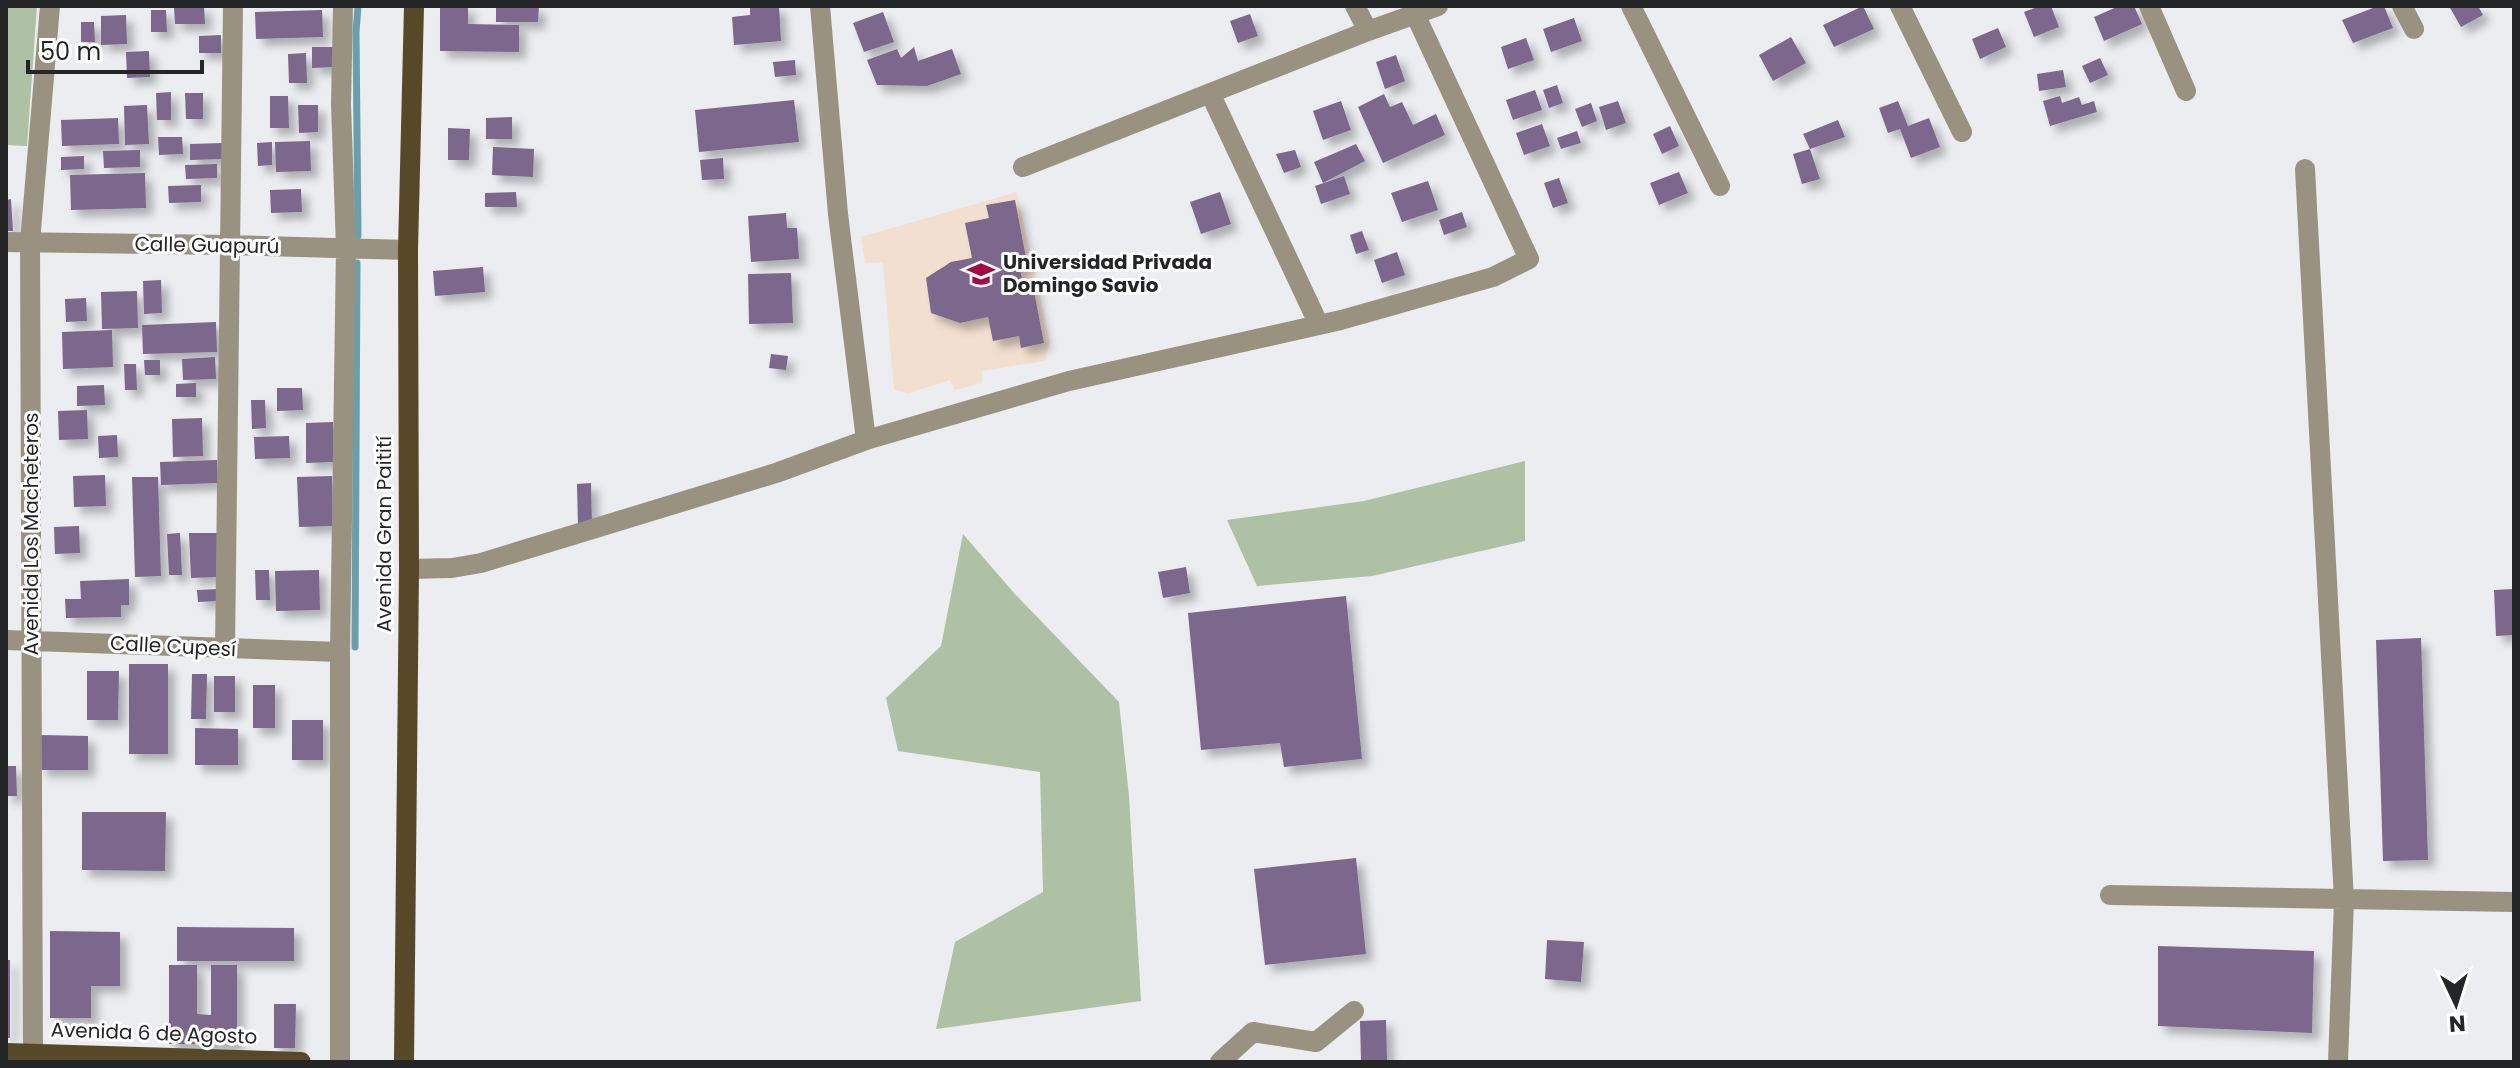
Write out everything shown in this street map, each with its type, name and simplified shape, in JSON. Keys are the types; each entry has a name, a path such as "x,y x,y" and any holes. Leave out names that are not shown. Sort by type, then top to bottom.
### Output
{"main road":[{"name":"Avenida Gran Paitití","path":"404,1062 409,569 408,250 414,6"},
{"name":"Avenida 6 de Agosto","path":"6,1053 34,1058 301,1062"}],"street":[{"name":"Avenida Los Macheteros","path":"34,1058 30,242 50,6"},
{"path":"225,649 233,6"},
{"path":"340,1062 340,652 346,248 341,104 343,6"},
{"path":"820,6 838,214 866,440"},
{"path":"1355,6 1368,31"},
{"path":"1023,167 1438,6"},
{"path":"1631,6 1720,186"},
{"path":"1900,6 1962,132"},
{"path":"2149,6 2186,91"},
{"path":"2402,6 2414,29"},
{"path":"409,569 452,568 481,563 776,473 866,440 1069,381 1319,325 1493,277 1529,259 1415,14"},
{"path":"1210,93 1319,325"},
{"path":"2305,169 2344,900 2338,1062"},
{"name":"Calle Guapurú","path":"6,242 408,250"},
{"name":"Calle Cupesí","path":"6,640 340,652"},
{"path":"2110,895 2514,902"},
{"path":"1220,1062 1253,1032 1316,1042 1354,1011"}],"shaded area":[{"path":"1017,192 1050,342 1045,361 982,371 982,383 955,390 950,380 909,393 894,390 883,262 865,263 861,237"}],"green space":[{"path":"6,6 37,6 27,146 6,145"},
{"path":"1525,461 1525,541 1372,576 1257,586 1227,520 1364,501"},
{"path":"963,534 1014,593 1119,702 1129,796 1141,1001 936,1029 955,942 1043,892 1040,772 898,751 886,698 941,646"}],"building":[{"path":"204,6 205,24 175,24 174,7"},
{"path":"440,6 468,6 468,24 519,25 519,52 440,51"},
{"path":"496,6 539,6 538,22 496,22"},
{"path":"750,6 779,6 781,41 734,45 732,17 750,15"},
{"path":"1863,6 1874,29 1834,47 1823,25"},
{"path":"2051,6 2059,27 2034,37 2024,12"},
{"path":"2119,6 2134,6 2142,24 2104,41 2094,17"},
{"path":"2384,6 2393,28 2353,43 2342,20"},
{"path":"2449,6 2478,6 2483,15 2461,27"},
{"path":"151,10 166,10 167,32 151,32"},
{"path":"322,10 323,37 256,39 255,12"},
{"path":"883,12 894,42 864,52 853,23"},
{"path":"1250,14 1258,36 1238,43 1230,21"},
{"path":"126,15 127,44 101,45 101,16"},
{"path":"1574,18 1582,41 1551,52 1543,29"},
{"path":"81,22 94,22 95,42 81,42"},
{"path":"1998,28 2006,47 1980,59 1972,39"},
{"path":"221,35 221,53 199,53 199,36"},
{"path":"1791,37 1806,63 1773,81 1759,55"},
{"path":"1526,38 1534,60 1508,69 1501,47"},
{"path":"312,47 335,47 335,67 312,68"},
{"path":"914,47 918,61 952,49 961,74 927,86 877,85 867,60 897,49 901,58"},
{"path":"149,51 150,77 127,78 126,52"},
{"path":"306,53 307,83 289,83 288,54"},
{"path":"1396,55 1405,81 1385,89 1376,62"},
{"path":"2100,58 2108,75 2090,83 2082,66"},
{"path":"795,60 796,75 775,77 773,62"},
{"path":"2063,70 2066,87 2039,91 2037,74"},
{"path":"1557,85 1563,103 1549,108 1543,90"},
{"path":"1535,90 1542,110 1513,120 1506,100"},
{"path":"171,92 171,120 157,120 156,93"},
{"path":"185,93 203,93 203,119 186,119"},
{"path":"1384,94 1390,107 1402,102 1413,125 1436,114 1445,135 1383,163 1358,107"},
{"path":"270,96 288,96 289,128 270,128"},
{"path":"2060,96 2062,103 2079,97 2082,105 2094,101 2097,112 2050,126 2043,101"},
{"path":"794,100 799,142 699,152 695,110"},
{"path":"1341,101 1351,130 1323,140 1313,111"},
{"path":"1618,101 1626,123 1606,130 1599,107"},
{"path":"1898,101 1908,126 1929,118 1940,147 1911,158 1900,129 1888,133 1879,108"},
{"path":"1591,103 1597,121 1582,127 1575,109"},
{"path":"147,105 149,144 125,145 124,106"},
{"path":"298,105 318,105 318,132 299,133"},
{"path":"512,117 512,139 486,139 486,118"},
{"path":"118,118 119,144 62,146 61,120"},
{"path":"1838,120 1845,137 1810,149 1803,134"},
{"path":"1542,124 1550,146 1524,155 1516,133"},
{"path":"1670,126 1679,146 1662,154 1653,134"},
{"path":"448,128 470,129 469,160 448,160"},
{"path":"1577,131 1581,143 1561,149 1557,138"},
{"path":"158,137 182,137 183,154 159,155"},
{"path":"310,141 311,171 276,172 275,142"},
{"path":"272,142 272,165 258,166 257,143"},
{"path":"223,143 224,159 190,160 190,144"},
{"path":"1356,144 1365,161 1323,183 1314,162"},
{"path":"493,147 534,149 533,177 492,175"},
{"path":"1810,149 1820,179 1802,184 1793,154"},
{"path":"140,150 140,167 104,168 103,151"},
{"path":"1295,150 1301,167 1284,173 1276,154"},
{"path":"84,156 84,169 61,170 61,157"},
{"path":"723,158 724,179 702,180 700,160"},
{"path":"217,164 217,178 186,179 185,165"},
{"path":"1679,172 1688,193 1659,205 1650,183"},
{"path":"145,173 146,208 71,210 70,175"},
{"path":"1344,176 1350,194 1321,204 1315,186"},
{"path":"1559,178 1568,203 1553,208 1544,183"},
{"path":"1428,181 1438,210 1402,222 1391,193"},
{"path":"201,185 201,202 169,203 168,186"},
{"path":"301,189 302,212 271,213 270,190"},
{"path":"516,192 517,207 485,207 485,193"},
{"path":"1220,192 1231,224 1201,234 1190,202"},
{"path":"11,199 13,231 6,231 6,200"},
{"path":"1015,200 1028,268 1020,269 1023,283 1032,281 1044,343 1021,348 1019,336 993,341 988,317 960,323 931,313 926,278 951,262 972,258 965,223 989,218 986,205"},
{"path":"1462,212 1467,227 1444,235 1439,220"},
{"path":"786,213 787,228 797,228 799,259 751,262 748,216"},
{"path":"1362,231 1369,250 1356,254 1350,235"},
{"path":"1397,252 1405,275 1382,283 1374,260"},
{"path":"483,267 485,292 435,296 433,271"},
{"path":"791,273 793,323 749,324 748,274"},
{"path":"161,280 162,313 144,314 143,281"},
{"path":"137,291 138,328 102,329 101,292"},
{"path":"86,298 87,321 66,322 65,299"},
{"path":"216,322 217,352 143,354 142,325"},
{"path":"112,330 113,367 63,369 62,332"},
{"path":"771,354 788,356 786,370 769,368"},
{"path":"215,357 216,379 183,380 182,359"},
{"path":"144,360 160,360 160,375 145,375"},
{"path":"124,364 136,364 137,390 125,390"},
{"path":"196,383 196,397 176,397 176,384"},
{"path":"104,385 105,405 77,406 77,386"},
{"path":"277,388 302,388 303,410 277,411"},
{"path":"251,400 265,400 266,428 252,429"},
{"path":"87,410 88,439 59,440 58,411"},
{"path":"202,418 203,456 173,457 172,419"},
{"path":"333,422 334,462 306,463 306,423"},
{"path":"117,435 118,457 99,458 98,436"},
{"path":"289,436 290,458 255,459 254,437"},
{"path":"217,460 218,483 161,485 160,462"},
{"path":"105,475 106,506 74,507 73,476"},
{"path":"332,476 333,526 299,527 297,477"},
{"path":"132,477 158,477 161,576 135,577"},
{"path":"591,483 592,526 578,526 577,484"},
{"path":"79,526 80,553 55,554 54,527"},
{"path":"180,533 182,575 169,575 167,534"},
{"path":"189,533 217,533 218,577 191,578"},
{"path":"1186,567 1190,593 1163,598 1158,572"},
{"path":"255,570 269,570 270,600 256,600"},
{"path":"319,570 320,610 276,611 275,571"},
{"path":"129,579 129,605 121,605 121,617 66,618 65,599 81,599 80,581"},
{"path":"218,589 219,601 198,602 197,590"},
{"path":"2514,589 2514,635 2496,636 2494,590"},
{"path":"1346,596 1362,759 1284,767 1280,743 1201,750 1188,613"},
{"path":"2421,638 2428,860 2383,861 2376,640"},
{"path":"129,664 168,664 168,754 129,754"},
{"path":"87,671 119,671 118,720 87,720"},
{"path":"192,674 207,674 206,719 191,719"},
{"path":"214,676 235,676 235,712 214,712"},
{"path":"253,685 275,685 275,728 253,728"},
{"path":"292,720 323,720 323,760 292,760"},
{"path":"195,728 238,729 238,765 195,765"},
{"path":"40,735 88,736 88,770 40,770"},
{"path":"6,766 16,766 17,796 6,796"},
{"path":"82,812 166,812 165,871 82,870"},
{"path":"1356,858 1366,954 1265,965 1254,869"},
{"path":"177,927 294,928 294,961 177,961"},
{"path":"50,931 120,932 120,986 91,986 91,1018 50,1018"},
{"path":"1547,940 1584,942 1581,982 1545,979"},
{"path":"2158,946 2314,951 2312,1033 2158,1026"},
{"path":"6,960 10,960 10,1038 6,1038"},
{"path":"169,965 197,965 197,1014 211,1015 211,965 237,965 237,1044 169,1044"},
{"path":"274,1004 296,1004 295,1048 274,1048"},
{"path":"1386,1020 1387,1062 1361,1062 1360,1021"}],"waterway":[{"path":"358,6 358,236"},
{"path":"355,647 357,263"}],"place":[{"name":"Universidad Privada Domingo Savio","path":"981,274"}]}
